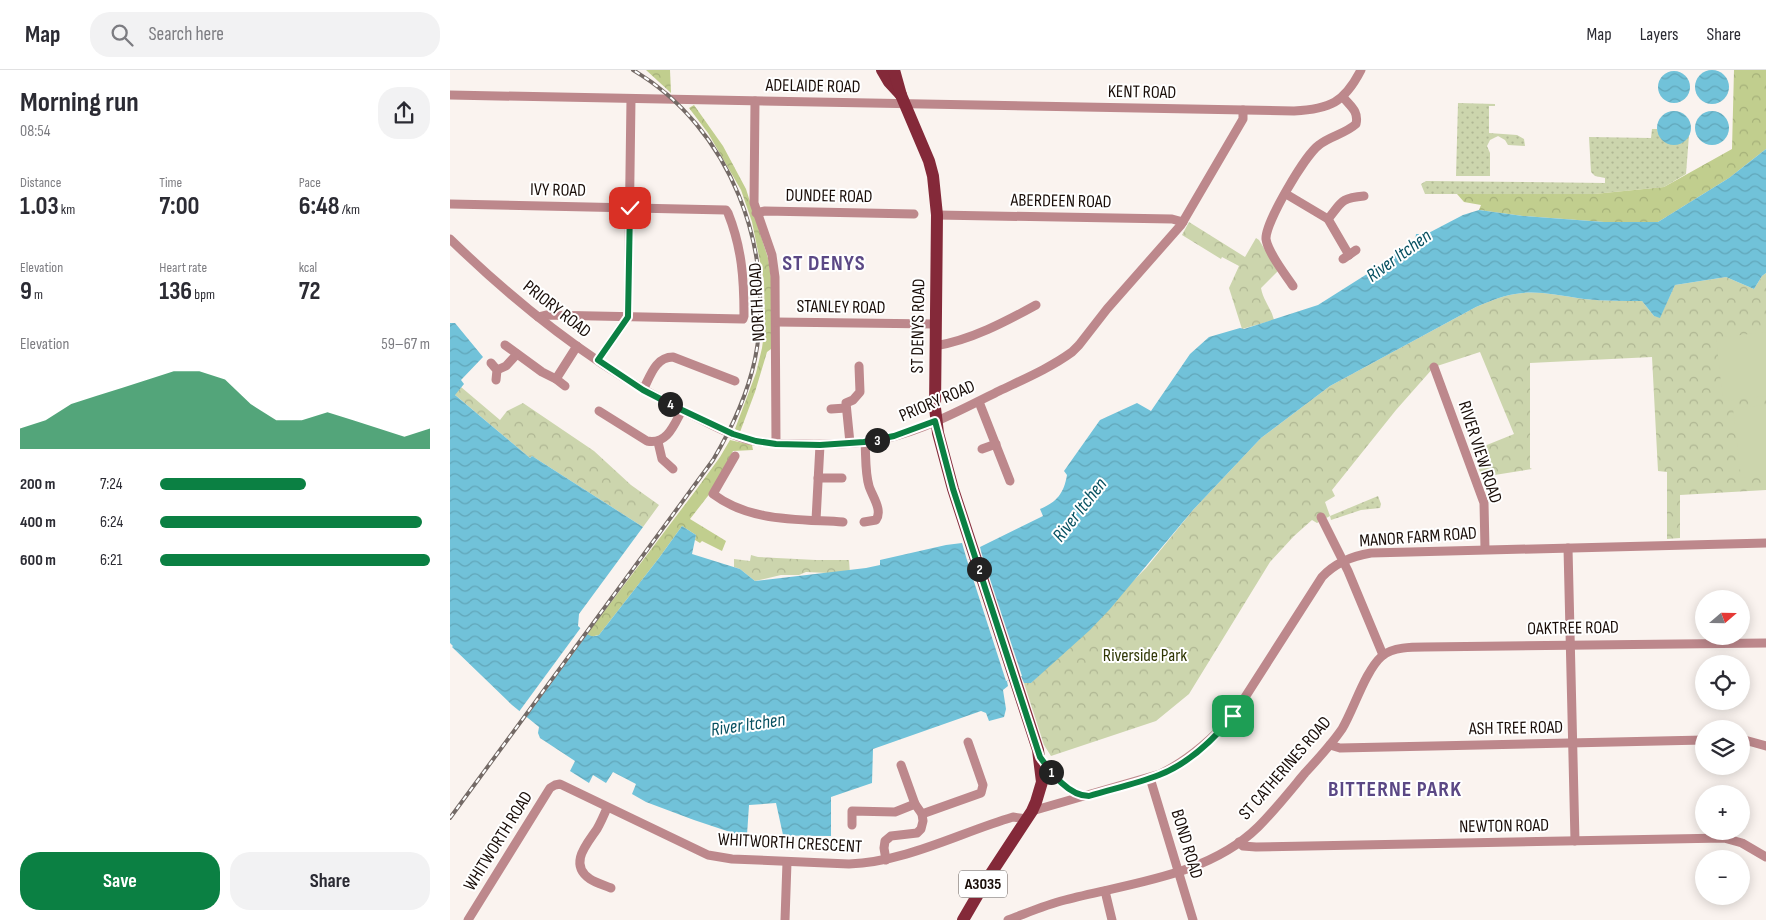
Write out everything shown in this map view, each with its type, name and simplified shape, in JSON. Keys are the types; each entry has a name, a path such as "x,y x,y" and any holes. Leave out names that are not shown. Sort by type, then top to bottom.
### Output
{"main road":[{"name":"ST DENYS ROAD","path":"882,70 903,99"},
{"name":"ST DENYS ROAD","path":"894,70 903,99 929,161 933,176 937,215 935,421 953,489 1040,757"},
{"name":"A3035","path":"963,920 1029,815 1038,797 1042,782 1040,757"}],"street":[{"name":"KENT ROAD","path":"903,99 1294,111 1316,109 1333,104 1354,83 1361,70"},
{"name":"ADELAIDE ROAD","path":"450,95 755,101 903,99"},
{"path":"1293,286 1270,250 1266,237 1273,216 1315,148 1356,124 1354,110 1342,97"},
{"path":"598,360 628,317 631,99"},
{"name":"NORTH ROAD","path":"755,101 754,203 772,255 775,277 776,444"},
{"name":"PRIORY ROAD","path":"450,239 489,276 538,317 577,346 643,390 682,410 741,437 776,444 820,445 864,442 894,436 978,402 1041,370 1079,346 1107,309 1183,222 1243,119 1244,110"},
{"path":"1286,194 1328,219 1349,255"},
{"path":"1328,219 1340,202 1351,202 1364,196"},
{"name":"IVY ROAD","path":"450,204 726,210 733,226 742,264 743,319 628,317"},
{"name":"DUNDEE ROAD","path":"756,213 765,211 902,218 914,214"},
{"name":"ABERDEEN ROAD","path":"937,215 1172,219 1183,222"},
{"path":"935,346 992,328 1036,305"},
{"path":"538,317 546,315 628,317"},
{"name":"STANLEY ROAD","path":"776,322 935,324"},
{"path":"506,345 542,372 565,386"},
{"path":"556,379 577,346"},
{"path":"496,380 494,366 506,366 517,354"},
{"path":"643,390 656,365 663,358 673,358 690,370 735,381"},
{"path":"850,443 846,403 853,400 860,392 859,366"},
{"name":"RIVER VIEW ROAD","path":"1434,367 1484,503 1486,549"},
{"path":"978,402 1010,481"},
{"path":"831,408 846,408"},
{"path":"599,411 647,441 658,442 666,437 682,410"},
{"path":"606,428 612,419"},
{"path":"658,442 664,463 673,469"},
{"path":"864,442 869,485 877,506 878,517 876,520 864,522"},
{"path":"982,449 996,444"},
{"path":"816,520 820,445"},
{"path":"735,456 713,494 732,506 752,514 777,518 843,522"},
{"path":"818,478 842,478"},
{"path":"1321,517 1348,571 1383,655"},
{"name":"MANOR FARM ROAD","path":"1029,815 1083,796 1089,796 1150,778 1172,768 1206,744 1220,732 1233,716 1326,573 1343,561 1358,555 1486,549 1766,542"},
{"path":"1568,548 1575,841"},
{"name":"OAKTREE ROAD","path":"1383,655 1409,647 1766,643"},
{"name":"ST CATHERINES ROAD","path":"1008,920 1053,904 1178,873 1196,866 1239,842 1258,827 1330,744 1348,719 1372,668 1383,655"},
{"name":"ASH TREE ROAD","path":"1330,744 1340,748 1695,740"},
{"path":"922,814 980,794 983,785 968,742"},
{"path":"1750,742 1766,746"},
{"path":"1040,757 1049,770 1062,783 1070,790 1083,796"},
{"path":"886,860 885,841 891,836 917,833 921,829 923,821 922,814 915,804 901,765"},
{"name":"BOND ROAD","path":"1150,778 1193,920"},
{"name":"WHITWORTH CRESCENT","path":"560,784 708,855 732,859 849,864 868,863 886,860 1009,819 1029,815"},
{"name":"WHITWORTH ROAD","path":"468,920 550,788 560,784"},
{"path":"852,825 852,812 896,812 915,804"},
{"path":"607,808 597,828 581,852 579,864 594,885 611,888"},
{"name":"NEWTON ROAD","path":"1239,842 1243,846 1256,847 1724,838 1742,843 1766,857"},
{"path":"785,920 787,862"},
{"path":"1105,891 1112,920"}],"green space":[{"path":"646,70 670,70 671,93"},
{"path":"1734,70 1766,70 1766,149 1729,178 1658,222 1604,222 1523,216 1479,210 1481,205 1464,202 1457,194 1594,194 1664,187 1732,149"},
{"path":"1458,103 1495,104 1495,106 1489,106 1489,133 1517,135 1524,139 1525,146 1508,145 1505,140 1498,136 1490,140 1487,146 1490,153 1490,176 1456,176"},
{"path":"694,105 723,146 746,189 768,258 772,284 771,349 767,352 740,432 735,429 756,373 762,348 765,326 764,281 752,222 741,190 708,133 689,108"},
{"path":"1652,129 1657,129 1658,133 1686,139 1689,135 1686,174 1664,187 1594,194 1425,194 1421,184 1426,181 1605,183 1605,178 1595,176 1591,172 1589,137 1651,138"},
{"path":"1189,222 1245,257 1256,238 1259,240 1278,271 1261,288 1274,320 1242,329 1229,288 1239,266 1222,257 1221,259 1182,235"},
{"name":"Riverside Park","path":"1766,273 1766,490 1680,495 1680,538 1667,539 1667,472 1658,471 1652,357 1530,363 1530,468 1532,469 1482,477 1472,451 1514,434 1480,352 1434,367 1396,410 1332,490 1335,496 1325,502 1330,516 1317,523 1312,520 1270,562 1189,694 1156,721 1051,756 1044,745 1024,683 1031,683 1146,568 1193,510 1261,438 1330,386 1476,307 1506,296 1518,293 1541,293 1591,300 1642,301 1654,316 1660,317 1675,285 1726,277 1754,289"},
{"path":"1766,332 1766,396 1723,401 1716,338"},
{"path":"461,387 500,420 507,411 523,403 594,451 631,485 659,505 643,527 532,456 530,458 454,394"},
{"path":"1766,405 1766,476 1741,478 1733,408"},
{"path":"730,440 752,445 753,450 733,451 711,492 690,519 726,541 722,551 702,541 700,543 695,540 696,535 682,526 599,635 590,637 587,634 696,490"},
{"path":"1378,496 1381,504 1380,508 1361,510 1331,520 1330,516"},
{"path":"751,555 816,560 849,560 850,574 806,572 799,575 781,575 755,581 740,569 734,567 734,559 750,561"}],"water":[{"path":"1712,70 1724,75 1729,87 1724,99 1712,104 1700,99 1695,87 1700,75"},
{"path":"1674,71 1686,75 1690,87 1686,99 1674,103 1662,99 1658,87 1662,75"},
{"path":"1674,111 1686,116 1691,128 1686,140 1674,145 1662,140 1657,128 1662,116"},
{"path":"1712,111 1724,116 1729,128 1724,140 1712,145 1700,140 1695,128 1700,116"},
{"name":"River Itchen","path":"1766,149 1766,273 1754,289 1726,277 1675,285 1660,318 1654,316 1642,301 1591,300 1541,293 1518,293 1492,300 1476,307 1330,386 1261,438 1193,510 1090,630 1031,683 1024,683 1021,676 1007,681 1008,686 1003,690 1006,709 1004,717 989,721 986,713 981,711 873,749 872,783 831,797 831,836 739,835 646,802 632,794 636,784 613,772 606,783 593,775 589,783 570,771 575,761 540,738 538,733 539,727 512,705 450,643 450,323 455,323 483,357 461,380 464,384 455,395 530,458 532,456 643,527 579,614 578,626 587,634 596,636 599,635 682,526 696,535 692,554 740,569 755,581 866,568 880,565 880,560 962,543 967,560 982,555 980,547 1043,516 1040,509 1055,500 1062,492 1067,475 1064,471 1100,420 1137,403 1151,411 1190,354 1209,337 1240,328 1244,329 1318,305 1415,242 1416,234 1419,234 1419,238 1463,215 1479,210 1523,216 1604,222 1658,222 1729,178"}],"pier":[{"path":"982,555 1022,676 1006,681 967,560"},
{"path":"582,626 589,632 525,719 518,713"},
{"path":"776,803 783,835 747,835 749,805"}],"railway":[{"path":"450,818 713,460 738,411 752,373 760,318 759,276 752,235 739,195 720,158 696,124 667,94 633,70"}],"district":[{"name":"ST DENYS","path":"824,263"},
{"name":"BITTERNE PARK","path":"1395,789"}],"route":[{"path":"630,208 628,317 598,360 643,390 748,440 776,444 820,445 864,442 903,434 935,421 953,489 1040,757 1049,770 1070,790 1083,796 1089,796 1160,774 1188,758 1206,744 1220,732 1233,716"}]}
